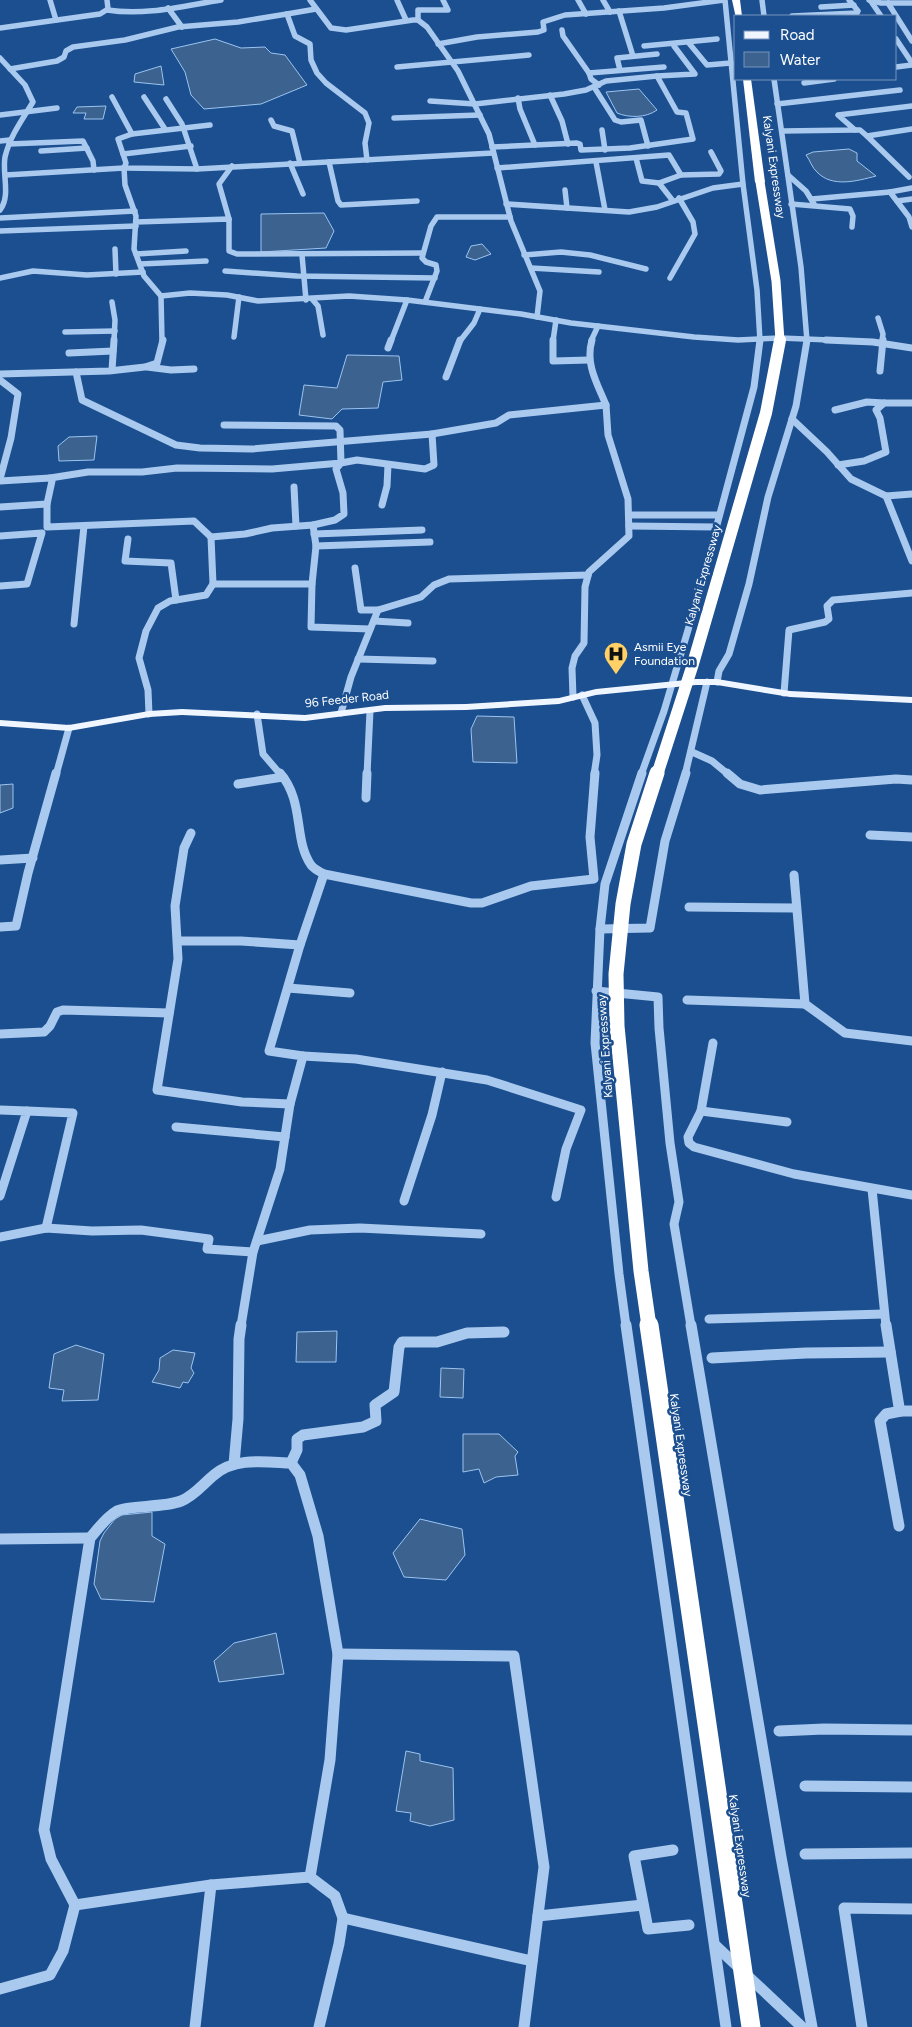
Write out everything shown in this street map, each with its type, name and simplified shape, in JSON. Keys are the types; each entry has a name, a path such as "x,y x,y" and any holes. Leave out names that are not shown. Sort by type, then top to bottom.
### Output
{"highway":[{"path":"736,0 738,15"},
{"name":"Kalyani Expressway","path":"747,80 760,182 776,281 780,338 778,357 761,431 708,605 692,668 634,844 623,904 616,974 617,1026 640,1271 751,2027"}],"main road":[{"name":"96 Feeder Road","path":"0,723 69,728 149,714 182,712 257,714 305,718 385,708 499,706 559,701 578,696 672,684 707,682 784,693 912,700"}],"street":[{"path":"50,0 56,20"},
{"path":"107,0 109,6 107,10"},
{"path":"1,26 100,14 107,10 119,13 135,13 221,0"},
{"path":"310,0 331,28 340,30 406,20 418,20 427,27 452,63 489,134 510,217 540,291 537,317"},
{"path":"397,0 406,20"},
{"path":"418,20 418,10 448,10 443,0"},
{"path":"578,0 586,14"},
{"path":"602,0 610,12"},
{"path":"665,0 670,7"},
{"path":"438,44 477,37 538,32 544,30 543,22 548,19 619,12 642,7 670,7 696,2 724,0 743,184 757,290 760,340 754,387 664,711 634,792 606,884 600,928 596,991 658,997 659,1028 670,1144 679,1202 674,1224 781,1857 812,2027"},
{"path":"762,0 764,15"},
{"path":"814,15 857,13 858,11 850,0"},
{"path":"869,0 888,3 912,3"},
{"path":"869,0 881,15"},
{"path":"888,3 896,15"},
{"path":"821,7 854,5"},
{"path":"168,8 182,27"},
{"path":"10,69 57,61 64,57 66,51 73,47 125,40 182,27 238,22 316,9"},
{"path":"619,12 632,56"},
{"path":"287,14 295,36 310,44 314,67 320,78 359,108 369,121 365,142 366,160"},
{"path":"897,17 912,41"},
{"path":"562,30 563,36 589,73 615,120 621,122 641,120 648,146"},
{"path":"644,46 717,39"},
{"path":"688,42 707,65 731,63"},
{"path":"897,44 905,58 912,64"},
{"path":"430,101 475,104 586,90 606,81 695,74 674,46"},
{"path":"620,70 617,58 657,54"},
{"path":"397,67 529,55"},
{"path":"0,58 25,84 33,102 25,112 10,142 5,159 5,204 0,210"},
{"path":"897,67 912,64"},
{"path":"589,73 664,67"},
{"path":"6,175 124,168 198,169 366,160 535,145 580,144 581,150 584,151 605,150 693,139 688,116 686,113 677,112 657,76"},
{"path":"600,928 650,928 665,841 692,752 707,682 719,670 729,654 747,593 768,497 792,419 804,367 807,340 801,267 774,80"},
{"path":"804,83 826,80"},
{"path":"778,104 900,90"},
{"path":"550,95 562,121 568,144"},
{"path":"112,97 132,134"},
{"path":"144,97 165,130"},
{"path":"518,98 520,109 535,145"},
{"path":"166,99 185,127 198,169"},
{"path":"855,130 838,115 912,106"},
{"path":"0,115 58,108"},
{"path":"394,118 480,115"},
{"path":"271,120 274,126 292,131 300,163"},
{"path":"144,367 157,363 162,350 164,326 160,308 161,296 143,272 134,249 135,211 125,185 124,168 126,163 118,139 132,134 210,125"},
{"path":"867,136 912,129"},
{"path":"602,130 605,150"},
{"path":"782,131 860,130 911,178"},
{"path":"0,141 83,141 93,161 94,170"},
{"path":"123,154 191,146"},
{"path":"41,152 86,148"},
{"path":"636,158 642,181 659,183 681,175 719,174 721,171 711,152"},
{"path":"497,168 670,155 681,175"},
{"path":"329,162 338,201 341,204 355,205 417,201"},
{"path":"596,162 604,210"},
{"path":"290,163 303,194"},
{"path":"232,166 219,184 229,219 230,253 302,255 423,253"},
{"path":"788,175 806,191 812,199 814,206"},
{"path":"659,183 673,201"},
{"path":"506,204 604,210 644,210 713,188 743,184"},
{"path":"812,199 890,192 912,188"},
{"path":"566,190 567,208"},
{"path":"890,192 909,217 912,227"},
{"path":"670,278 695,234 693,222 680,198"},
{"path":"897,201 912,199"},
{"path":"791,204 850,209 853,216 852,227"},
{"path":"0,219 135,211"},
{"path":"426,302 437,271 436,265 426,262 422,258 431,226 437,217 510,217"},
{"path":"0,231 229,219"},
{"path":"115,248 116,274"},
{"path":"136,254 186,251"},
{"path":"524,254 561,252 590,255 646,269"},
{"path":"302,255 303,276 309,299 318,306 323,335"},
{"path":"140,264 206,261"},
{"path":"531,268 599,272"},
{"path":"0,278 33,271 87,275 143,272"},
{"path":"225,271 303,276 434,278"},
{"path":"161,296 190,293 239,297 258,301 349,296 407,300 694,337 738,340 780,338 882,343 912,348"},
{"path":"234,337 239,297"},
{"path":"388,348 407,300"},
{"path":"112,302 116,320 112,370"},
{"path":"446,377 460,338 474,323 480,308"},
{"path":"878,318 883,334 880,371"},
{"path":"556,320 552,361 589,360"},
{"path":"257,714 263,754 283,777 293,793 305,853 312,867 324,874 471,903 482,902 531,886 594,879 590,837 592,794 597,755 595,724 578,696 570,668 578,650 584,643 585,587 588,575 629,536 630,515 628,499 608,435 606,405 590,372 590,341 598,326"},
{"path":"65,332 115,331"},
{"path":"69,353 113,351"},
{"path":"0,374 76,372 144,367 171,370 194,369"},
{"path":"76,372 82,400 176,445 252,450 432,434 496,423 510,415 606,405"},
{"path":"0,380 18,394 11,438 0,480 50,478 88,472 142,472 177,468 272,469 357,460 425,469 434,465 432,434"},
{"path":"835,410 867,402 912,403"},
{"path":"838,465 864,461 886,452 880,418 876,410 884,403"},
{"path":"792,419 852,479 886,496 912,494"},
{"path":"211,537 313,525 335,520 344,514 343,493 336,469 341,463 340,430 331,425 224,424"},
{"path":"382,506 387,486 388,464"},
{"path":"50,478 52,481 47,504 46,527 194,521 211,537 213,584 206,595 170,600 158,608 142,642 139,658 148,690 149,714"},
{"path":"294,487 296,526"},
{"path":"886,496 912,561"},
{"path":"0,507 47,504"},
{"path":"630,515 719,515"},
{"path":"313,525 316,546 312,584 311,627 370,629"},
{"path":"74,624 84,526"},
{"path":"629,526 716,527"},
{"path":"314,534 422,530"},
{"path":"0,536 42,533 27,584 0,586"},
{"path":"128,539 125,561 172,563 176,600"},
{"path":"316,546 430,542"},
{"path":"355,568 361,610 378,610 421,597 434,585 449,579 588,575"},
{"path":"213,584 312,584"},
{"path":"784,693 789,630 826,622 829,619 827,606 833,600 912,593"},
{"path":"341,713 351,677 378,610"},
{"path":"374,621 408,623"},
{"path":"358,659 433,661"},
{"path":"366,798 370,711"},
{"path":"0,927 16,926 69,728"},
{"path":"692,752 712,761 740,784 760,790 896,779 912,780"},
{"path":"238,784 283,777"},
{"path":"191,833 184,848 175,906 178,941 175,982 157,1090 242,1102 290,1104"},
{"path":"870,834 912,837"},
{"path":"0,860 33,858"},
{"path":"324,874 300,944 269,1051 303,1056 356,1059 487,1080 581,1110 566,1149 556,1197"},
{"path":"794,874 805,1004"},
{"path":"689,907 796,908"},
{"path":"178,941 241,940 300,944"},
{"path":"288,988 350,993"},
{"name":"Kalyani Expressway","path":"596,991 595,1043 619,1274 726,2027"},
{"path":"687,1000 805,1004 845,1033 912,1041"},
{"path":"0,1034 44,1032 50,1026 57,1012 63,1010 169,1013"},
{"path":"712,1043 701,1111 688,1137 689,1143 694,1147 794,1174 912,1195"},
{"path":"234,1464 238,1419 239,1339 253,1252 280,1169 290,1104 303,1056"},
{"path":"404,1201 429,1124 442,1072"},
{"path":"0,1110 73,1113 46,1228"},
{"path":"0,1196 27,1111"},
{"path":"701,1111 787,1122"},
{"path":"176,1128 285,1137"},
{"path":"872,1189 884,1314 899,1407 907,1411"},
{"path":"0,1237 46,1228 92,1231 141,1230 209,1238 207,1249 253,1252"},
{"path":"257,1241 310,1230 360,1228 481,1234"},
{"path":"709,1319 884,1314"},
{"path":"291,1463 297,1450 298,1439 303,1435 363,1427 376,1421 375,1405 394,1392 399,1347 402,1342 437,1342 467,1333 504,1332"},
{"path":"712,1358 806,1353 890,1352"},
{"path":"899,1526 880,1421 886,1414 907,1411"},
{"path":"0,1989 50,1976 63,1951 75,1905 51,1862 45,1846 44,1830 90,1538 111,1515 119,1510 182,1500 197,1492 217,1472 234,1464 251,1462 291,1463 300,1474 318,1536 338,1654 330,1760 310,1877"},
{"path":"0,1539 90,1538"},
{"path":"338,1654 514,1656 544,1867 524,2027"},
{"path":"779,1731 824,1729 912,1730"},
{"path":"805,1786 912,1787"},
{"path":"673,1850 634,1856 648,1929 689,1925"},
{"path":"805,1854 912,1853"},
{"path":"75,1905 211,1885 310,1877 335,1896 342,1918 339,1944 319,2027"},
{"path":"195,2027 211,1885"},
{"path":"538,1916 643,1905"},
{"path":"862,2027 844,1908 912,1909"},
{"path":"342,1918 532,1960"},
{"path":"716,1946 802,2027"}],"water":[{"path":"215,39 241,48 265,47 271,53 285,55 307,85 261,104 204,109 191,95 185,72 171,49"},
{"path":"161,66 164,85 134,82 135,74"},
{"path":"639,89 657,110 653,113 627,116 617,113 606,92"},
{"path":"106,106 103,119 84,119 86,113 73,113 77,107"},
{"path":"849,149 857,153 857,161 876,176 845,182 830,180 815,170 806,155 813,152"},
{"path":"324,213 334,231 326,248 261,252 261,214"},
{"path":"482,244 491,254 475,260 466,257 471,246"},
{"path":"347,355 399,356 402,380 383,382 378,408 342,409 332,419 299,415 304,385 337,388"},
{"path":"97,436 94,460 59,461 58,446 69,437"},
{"path":"477,716 514,717 517,763 473,762 471,729"},
{"path":"13,784 13,808 0,813 0,785"},
{"path":"337,1331 336,1362 296,1362 297,1332"},
{"path":"76,1345 104,1354 98,1400 62,1401 64,1390 49,1388 54,1354"},
{"path":"173,1350 195,1353 191,1368 194,1373 188,1383 183,1382 180,1388 152,1382 159,1370 160,1358"},
{"path":"441,1368 464,1369 463,1398 440,1397"},
{"path":"463,1434 499,1434 518,1452 515,1456 518,1475 496,1477 484,1483 479,1469 463,1472"},
{"path":"152,1512 152,1536 165,1544 154,1602 101,1599 94,1584 100,1541 104,1533 115,1519 122,1515"},
{"path":"420,1519 462,1529 465,1555 446,1580 404,1577 393,1553"},
{"path":"276,1633 284,1674 219,1682 214,1661 234,1643"},
{"path":"406,1751 420,1754 420,1761 453,1768 454,1820 430,1826 410,1821 411,1813 396,1811"}],"place":[{"name":"Asmii Eye Foundation","path":"616,675"}]}
